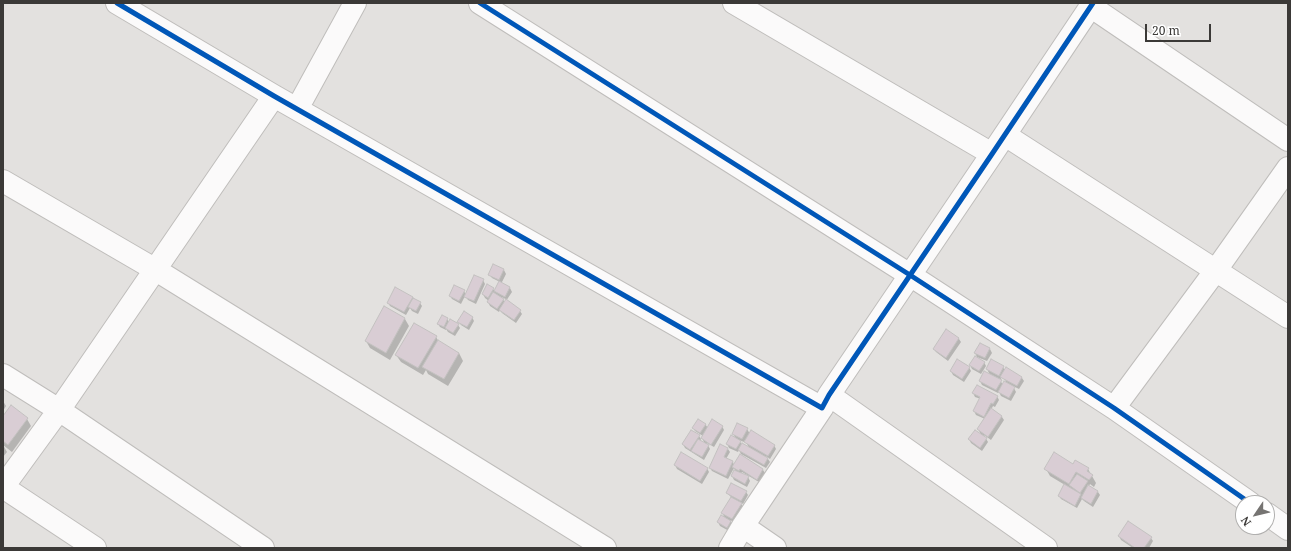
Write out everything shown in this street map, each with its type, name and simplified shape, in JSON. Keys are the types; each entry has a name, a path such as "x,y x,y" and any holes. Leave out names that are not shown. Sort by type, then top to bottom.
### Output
{"street":[{"path":"117,3 297,109 826,402 1025,541 1046,548"},
{"path":"297,109 355,3"},
{"path":"480,3 910,275 1114,408 1239,495"},
{"path":"734,3 992,154"},
{"path":"730,548 742,526 1091,5 1288,140"},
{"path":"81,544 3,487 156,270 274,96"},
{"path":"1005,135 1288,317"},
{"path":"1114,408 1216,270 1288,168"},
{"path":"3,181 156,270 605,548"},
{"path":"3,376 58,410 263,548"},
{"path":"1275,520 1288,529"},
{"path":"742,526 775,548"}],"building":[{"path":"493,264 504,269 499,280 488,275"},
{"path":"474,275 484,279 474,301 464,297"},
{"path":"499,281 510,287 505,297 494,291"},
{"path":"487,284 494,288 488,298 482,294"},
{"path":"454,285 465,290 459,301 449,296"},
{"path":"395,287 413,297 404,312 387,303"},
{"path":"493,292 504,299 497,309 487,302"},
{"path":"413,298 421,302 416,311 408,307"},
{"path":"506,299 521,310 514,320 499,310"},
{"path":"384,306 405,318 386,353 365,341"},
{"path":"464,311 473,317 467,327 457,322"},
{"path":"442,315 448,318 444,327 437,324"},
{"path":"450,319 459,324 453,333 445,328"},
{"path":"414,323 437,336 418,368 395,355"},
{"path":"946,329 959,338 946,358 933,349"},
{"path":"438,340 459,353 444,379 422,367"},
{"path":"980,343 990,348 985,358 974,353"},
{"path":"975,356 985,362 979,371 969,365"},
{"path":"957,359 970,367 962,379 950,371"},
{"path":"991,359 1004,366 999,376 986,369"},
{"path":"1006,367 1022,377 1017,386 1000,377"},
{"path":"984,371 1002,380 996,390 979,381"},
{"path":"1004,381 1015,387 1009,398 998,392"},
{"path":"977,385 998,396 993,404 991,403 984,417 973,411 980,397 972,393"},
{"path":"11,405 28,418 8,445 3,441 3,416"},
{"path":"991,408 1002,416 988,437 977,429"},
{"path":"698,419 706,424 700,433 692,428"},
{"path":"712,419 723,426 711,445 701,438"},
{"path":"737,423 748,428 742,439 732,434"},
{"path":"691,430 700,435 690,450 682,444"},
{"path":"751,430 775,445 768,456 744,442"},
{"path":"975,430 987,438 980,448 968,439"},
{"path":"731,435 741,441 736,449 726,444"},
{"path":"698,439 709,445 702,457 691,451"},
{"path":"742,443 768,458 764,465 738,450"},
{"path":"720,444 728,448 724,457 733,461 726,476 709,468"},
{"path":"681,452 708,468 700,481 674,465"},
{"path":"1054,452 1073,464 1075,460 1089,468 1087,471 1093,475 1089,480 1076,472 1069,484 1044,469"},
{"path":"740,454 763,469 757,480 740,469 739,471 732,467"},
{"path":"734,470 749,476 745,484 731,476"},
{"path":"1077,474 1088,481 1080,493 1069,485"},
{"path":"731,483 747,491 741,501 726,493"},
{"path":"1064,484 1081,494 1075,506 1058,496"},
{"path":"1088,485 1098,491 1091,504 1081,498"},
{"path":"731,497 742,503 732,519 721,513"},
{"path":"721,515 731,521 727,528 717,522"},
{"path":"1128,521 1152,537 1144,548 1135,548 1118,536"}],"cycle path":[{"path":"117,3 274,96 822,408 829,395 1093,3"},
{"path":"480,3 910,275 1114,408 1239,495"}]}
